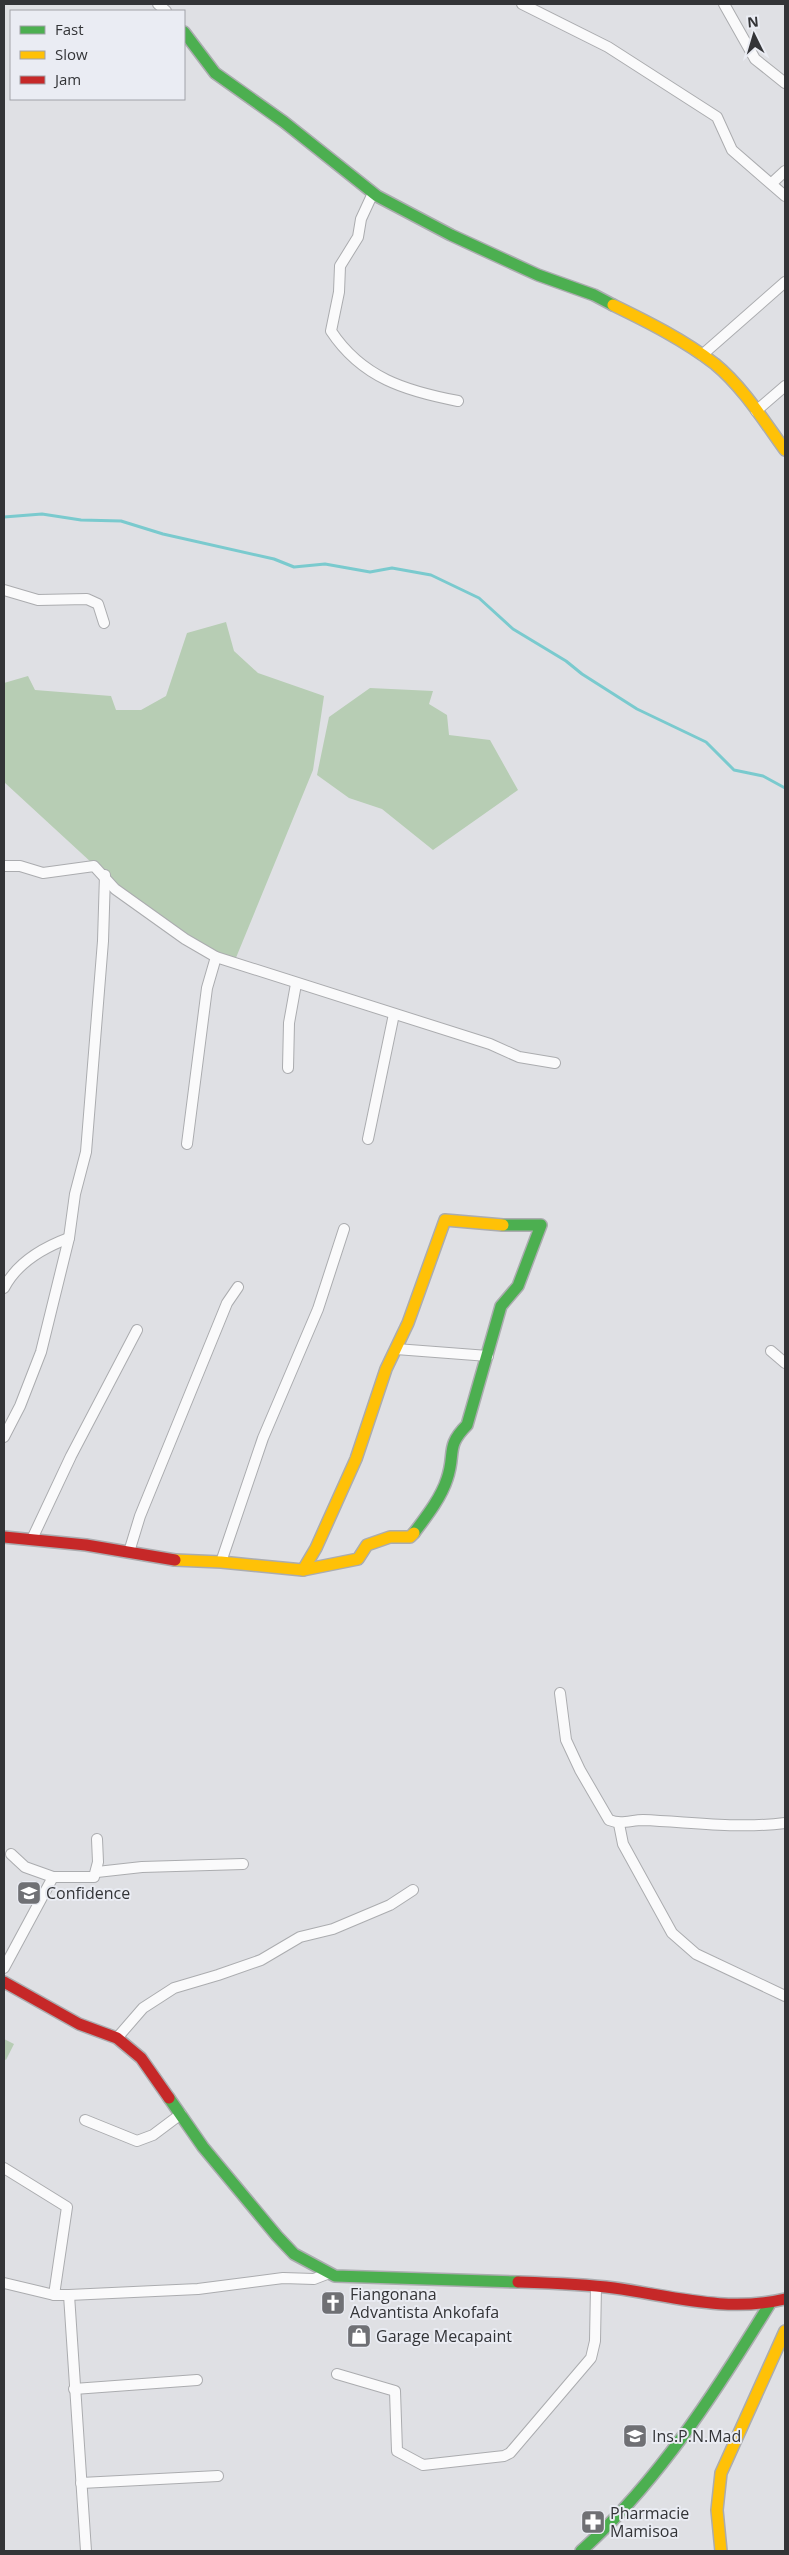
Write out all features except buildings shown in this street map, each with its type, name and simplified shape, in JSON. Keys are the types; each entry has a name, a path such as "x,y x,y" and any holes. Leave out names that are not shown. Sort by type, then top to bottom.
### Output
{"street":[{"path":"522,4 608,47 717,117 732,150 785,196"},
{"path":"724,4 755,59 785,82"},
{"path":"185,33 215,73 284,122 373,193 451,235 538,275 594,295 662,329 702,355 716,365 756,411 785,450"},
{"path":"772,183 785,170"},
{"path":"373,193 361,219 358,236 340,266 340,292 331,332 339,344 378,377 429,396 458,401"},
{"path":"702,355 785,282"},
{"path":"756,411 785,386"},
{"path":"4,590 38,600 87,599 98,604 104,623"},
{"path":"4,866 20,866 43,873 94,866 105,875 115,889 185,939 216,958 490,1044 519,1057 555,1063"},
{"path":"4,1436 20,1406 41,1352 69,1238 75,1194 86,1152 103,941 105,875"},
{"path":"187,1144 204,1007 216,958"},
{"path":"288,1068 288,1023 296,984"},
{"path":"368,1140 394,1014"},
{"path":"4,1537 129,1552 178,1561 221,1562 254,1567 303,1570 358,1560 367,1545 390,1538 410,1537 426,1518 447,1479 454,1438 467,1425 501,1306 518,1286 541,1225 497,1226 445,1220 408,1323 386,1368 356,1459 316,1548 303,1570"},
{"path":"221,1562 263,1438 318,1309 344,1229"},
{"path":"4,1288 10,1276 28,1259 69,1238"},
{"path":"129,1552 140,1516 227,1303 238,1286"},
{"path":"32,1539 71,1456 137,1330"},
{"path":"396,1349 488,1356"},
{"path":"771,1351 785,1363"},
{"path":"560,1693 566,1740 598,1804 609,1820 619,1824 640,1820 762,1826 785,1823"},
{"path":"619,1824 623,1844 672,1933 696,1954 785,1996"},
{"path":"11,1854 24,1868 53,1877 94,1877 97,1872 97,1839"},
{"path":"97,1872 142,1867 243,1864"},
{"path":"4,1968 53,1877"},
{"path":"117,2038 143,2008 174,1988 261,1960 300,1937 333,1929 390,1905 412,1890"},
{"path":"4,1982 79,2024 117,2038 141,2058 203,2147 278,2236 294,2254 327,2274 334,2276 525,2281 596,2286 732,2304 769,2305 785,2299"},
{"path":"85,2120 138,2141 153,2135 181,2114"},
{"path":"4,2168 67,2207 54,2295"},
{"path":"4,2283 54,2295 69,2295 198,2289 283,2278 314,2279 327,2274"},
{"path":"337,2374 395,2391 397,2451 423,2465 504,2456 510,2453 591,2358 595,2341 596,2286"},
{"path":"69,2295 86,2551"},
{"path":"580,2551 610,2525 668,2458 744,2346 769,2305"},
{"path":"721,2551 717,2510 721,2473 785,2331"},
{"path":"74,2389 197,2380"},
{"path":"82,2483 218,2476"}],"green space":[{"path":"226,622 234,651 258,673 324,696 313,770 233,965 115,889 105,875 4,782 4,683 28,676 35,690 111,696 116,710 141,710 166,696 187,633"},
{"path":"370,688 433,691 429,704 447,715 449,735 490,740 518,790 433,850 382,809 349,798 317,775 329,717"},
{"path":"4,2039 14,2044 6,2060 4,2059"}],"waterway":[{"path":"4,517 42,514 81,520 121,521 163,534 274,559 294,567 325,564 370,572 392,568 431,575 479,598 513,629 566,661 582,674 637,709 706,742 734,770 763,776 785,788"}],"traffic: fast":[{"path":"185,33 215,73 284,122 377,196 451,235 538,275 594,295 613,305"},
{"path":"414,1533 433,1507 444,1486 450,1470 453,1445 467,1425 501,1306 518,1286 541,1225 503,1225"},
{"path":"169,2098 203,2147 277,2236 294,2254 335,2276 518,2282"},
{"path":"581,2551 635,2496 684,2435 728,2371 769,2305"}],"traffic: slow":[{"path":"613,305 678,339 715,364 744,394 785,450"},
{"path":"303,1570 316,1548 356,1459 386,1369 408,1323 445,1220 503,1225"},
{"path":"175,1560 221,1562 303,1570 358,1559 367,1545 390,1537 410,1537 414,1533"},
{"path":"721,2551 717,2510 721,2473 785,2331"}],"traffic: jam":[{"path":"4,1537 86,1545 175,1560"},
{"path":"4,1982 79,2024 117,2038 141,2058 169,2098"},
{"path":"518,2282 602,2287 721,2304 763,2303 785,2299"}],"place":[{"name":"Confidence","path":"29,1893"},
{"name":"Fiangonana Advantista Ankofafa","path":"333,2303"},
{"name":"Garage Mecapaint","path":"359,2336"},
{"name":"Ins.P.N.Mad","path":"635,2436"},
{"name":"Pharmacie Mamisoa","path":"593,2522"}]}
